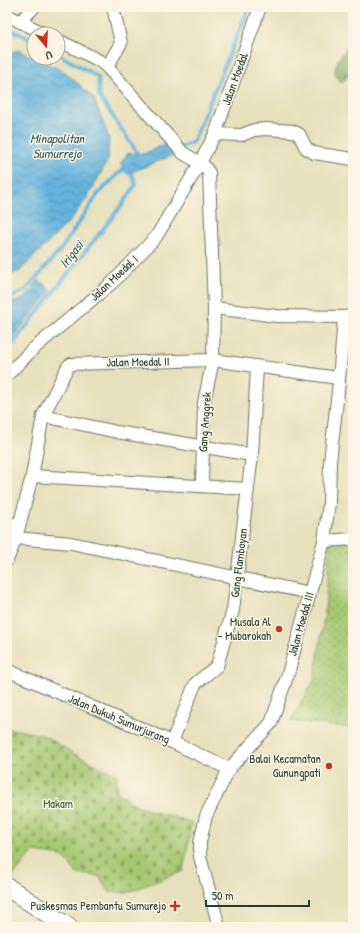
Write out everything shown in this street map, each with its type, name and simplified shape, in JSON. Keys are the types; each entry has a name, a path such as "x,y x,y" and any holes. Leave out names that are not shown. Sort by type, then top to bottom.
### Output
{"main road":[{"path":"7,887 68,927"}],"street":[{"path":"13,21 34,7"},
{"path":"107,67 121,43 113,7"},
{"name":"Jalan Moedal","path":"207,150 215,134 260,7"},
{"path":"13,21 26,26"},
{"path":"66,44 100,60 183,152 206,167 209,173 214,308 213,360 336,377 339,380"},
{"path":"215,134 242,135 254,130 266,129 293,131 299,134 306,148 314,153 353,159"},
{"name":"Jalan Moedal I","path":"7,375 32,350 113,282 156,237 207,150"},
{"path":"214,308 276,316 348,316"},
{"name":"Jalan Moedal III","path":"219,927 200,857 200,842 206,816 229,769 271,724 288,674 324,541 329,503 330,462 348,316"},
{"name":"Jalan Moedal II","path":"7,560 17,532 32,476 43,416 68,366 71,364 213,360"},
{"name":"Gang Anggrek","path":"202,485 204,402 213,360"},
{"name":"Gang Flamboyan","path":"172,742 195,684 217,666 233,610 252,455 257,367"},
{"path":"43,416 117,432 203,445 252,455"},
{"path":"32,476 202,485 248,489"},
{"path":"7,522 17,532 310,593"},
{"path":"324,541 353,539"},
{"name":"Jalan Dukuh Sumurjurang","path":"7,670 172,742 229,769"}],"green space":[{"path":"353,39 352,68 350,73 342,82 337,77 335,67 341,55"},
{"path":"353,541 353,728 290,721 314,680 325,610 330,543"},
{"name":"Makam","path":"7,728 43,735 80,757 117,775 117,791 138,807 192,822 183,871 126,893 109,892 99,876 77,874 63,856 33,852 10,880 7,878"}],"water":[{"name":"Minapolitan Sumurrejo","path":"19,50 26,53 26,66 52,66 65,72 94,98 109,138 108,160 89,195 69,222 20,271 7,276 7,53"},
{"path":"170,142 178,153 132,172 120,164 128,153 143,154"},
{"path":"39,280 51,290 7,344 7,305 25,298"}],"waterway":[{"path":"181,147 193,142 249,7"},
{"path":"12,30 26,37"},
{"path":"66,59 98,77 99,96 141,158"},
{"path":"7,299 25,291 59,252 98,194 123,169 130,167"},
{"name":"Irigasi","path":"7,351 122,205 136,184 132,175 123,169"}],"place":[{"name":"Musala Al - Mubarokah","path":"279,629"},
{"name":"Balai Kecamatan Gunungpati","path":"329,766"},
{"name":"Puskesmas Pembantu Sumurejo","path":"175,906"}]}
